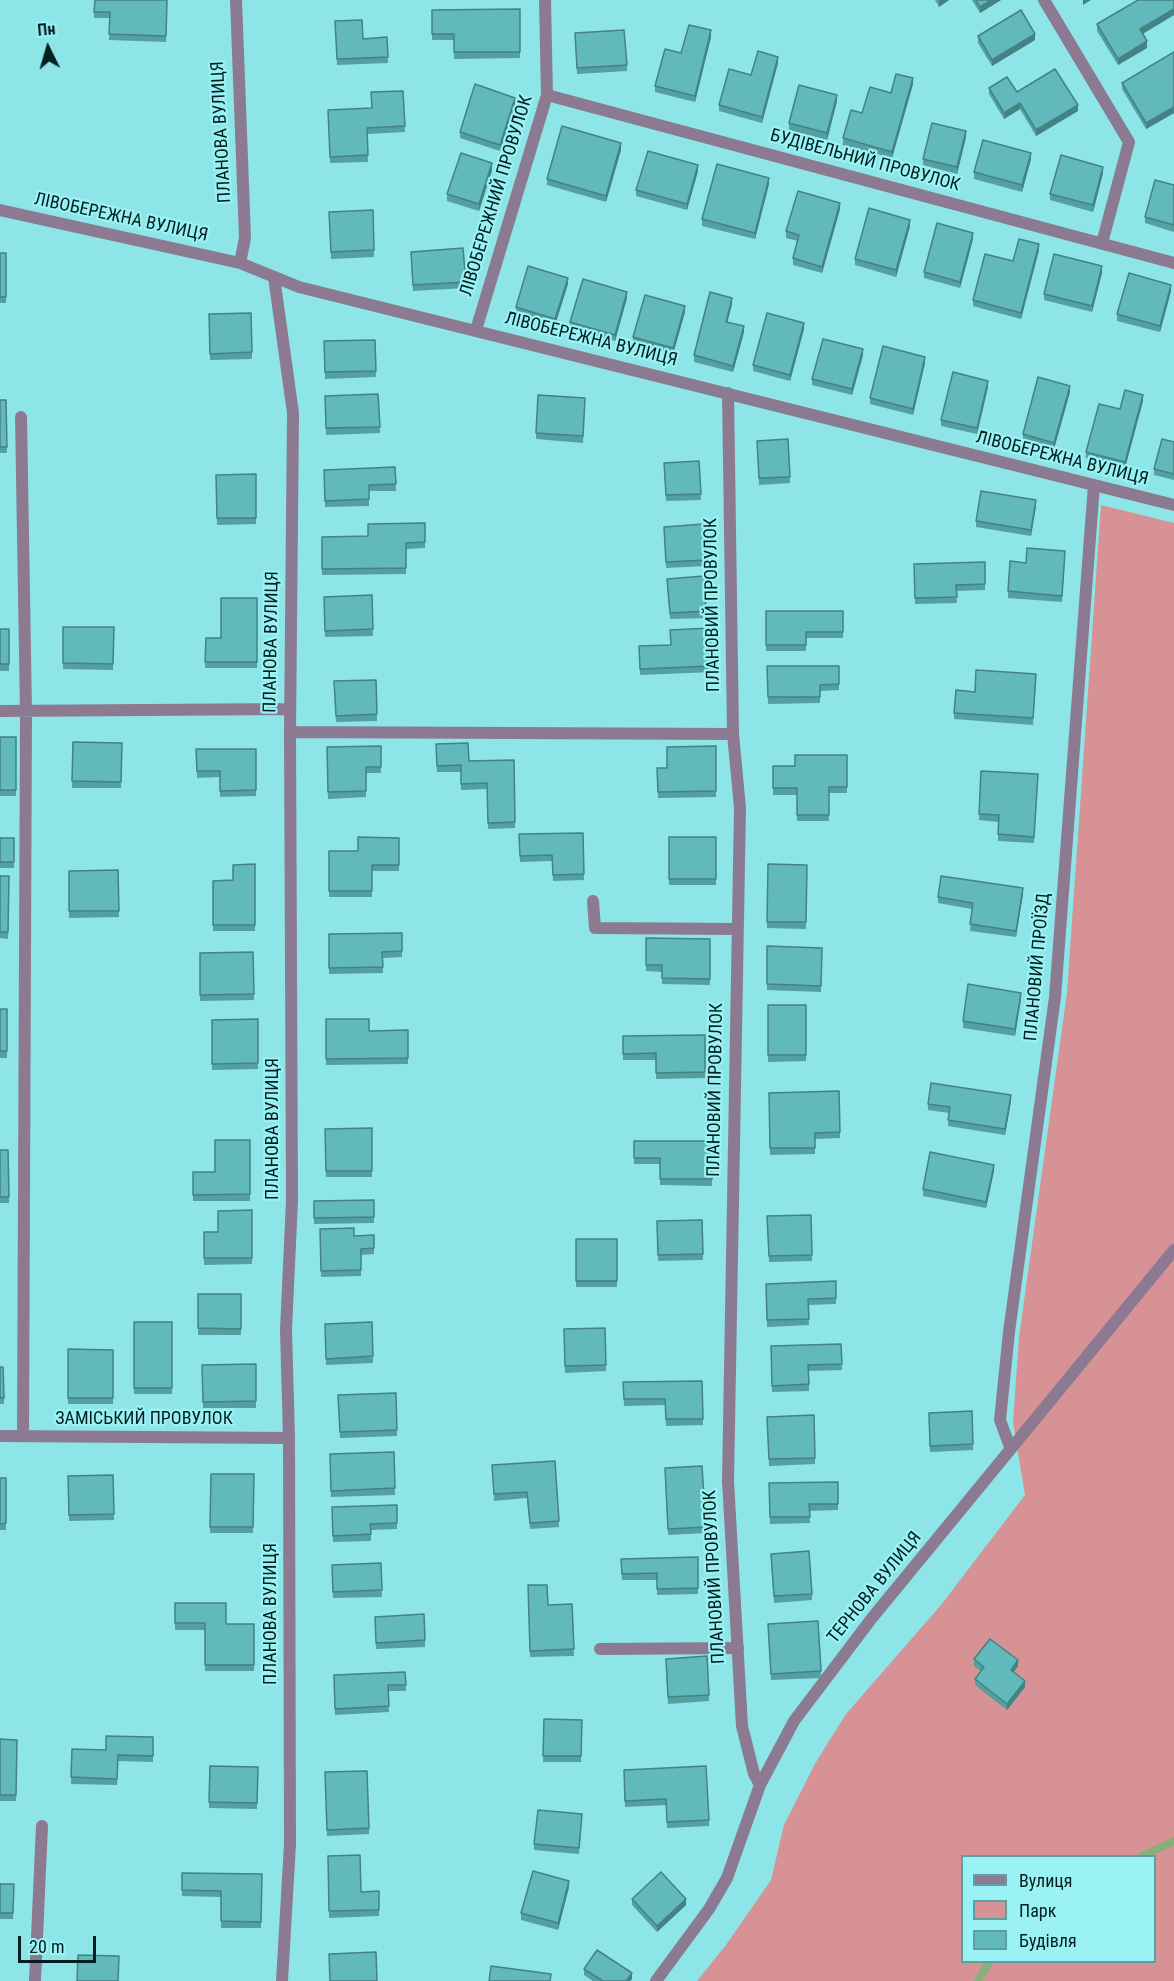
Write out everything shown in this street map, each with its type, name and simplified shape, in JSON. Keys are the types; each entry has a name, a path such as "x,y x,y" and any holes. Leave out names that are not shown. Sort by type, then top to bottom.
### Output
{"street":[{"name":"ПЛАНОВА ВУЛИЦЯ","path":"236,0 245,238 240,263"},
{"name":"ЛІВОБЕРЕЖНИЙ ПРОВУЛОК","path":"476,330 547,95 545,0"},
{"path":"1044,0 1129,142 1102,243"},
{"name":"БУДІВЕЛЬНИЙ ПРОВУЛОК","path":"547,95 1174,262"},
{"name":"ЛІВОБЕРЕЖНА ВУЛИЦЯ","path":"0,210 240,263 299,287 1174,505"},
{"name":"ПЛАНОВА ВУЛИЦЯ","path":"274,277 293,413 290,709 292,1200 286,1330 289,1437 290,1844 282,1981"},
{"name":"ПЛАНОВИЙ ПРОВУЛОК","path":"728,393 733,734 740,808 728,1481 742,1726 753,1774 760,1785"},
{"path":"21,417 26,711 23,1436"},
{"name":"ПЛАНОВИЙ ПРОЇЗД","path":"1010,1448 1000,1420 1009,1332 1055,997 1094,485"},
{"path":"0,711 290,709"},
{"path":"290,732 733,734"},
{"path":"593,901 595,928 737,929"},
{"name":"ТЕРНОВА ВУЛИЦЯ","path":"656,1981 710,1909 727,1878 760,1785 794,1721 872,1618 1174,1250"},
{"name":"ЗАМІСЬКИЙ ПРОВУЛОК","path":"0,1436 289,1437"},
{"path":"600,1649 738,1648"},
{"path":"35,1981 42,1826"}],"green space":[{"path":"1101,505 1174,523 1174,1981 697,1981 726,1945 771,1880 784,1825 816,1762 846,1714 941,1605 1025,1495 1013,1422 1019,1337 1067,993"}],"building":[{"path":"95,0 167,0 166,36 109,34 110,12 94,12"},
{"path":"976,0 991,0 980,7"},
{"path":"1138,0 1174,0 1174,9 1140,29 1147,41 1118,59 1097,24"},
{"path":"520,9 520,52 454,52 454,34 432,34 432,10"},
{"path":"1021,10 1035,34 992,60 978,36"},
{"path":"362,20 363,39 387,37 388,57 337,59 335,21"},
{"path":"689,25 711,30 695,96 655,86 665,49 681,53"},
{"path":"624,30 627,65 577,68 575,33"},
{"path":"758,51 778,57 762,117 719,105 729,69 751,75"},
{"path":"1174,52 1174,107 1146,123 1122,83"},
{"path":"1055,69 1078,105 1036,130 1020,103 1004,113 989,88 1007,77 1017,92"},
{"path":"896,74 913,78 892,152 843,138 851,110 862,113 870,87 891,93"},
{"path":"475,84 515,98 500,145 460,132"},
{"path":"799,85 837,95 827,133 789,123"},
{"path":"403,91 405,126 367,128 368,155 330,157 328,110 372,108 371,92"},
{"path":"932,123 966,131 957,167 923,159"},
{"path":"562,126 621,143 606,196 547,179"},
{"path":"983,140 1031,153 1022,185 974,172"},
{"path":"648,151 698,165 687,204 636,190"},
{"path":"461,153 492,163 479,204 447,194"},
{"path":"1061,155 1103,167 1093,205 1050,194"},
{"path":"717,164 769,178 755,233 702,219"},
{"path":"1155,180 1174,185 1174,225 1145,217"},
{"path":"798,191 840,203 822,267 793,258 799,235 786,231"},
{"path":"869,208 910,220 896,270 855,259"},
{"path":"373,210 374,250 331,252 329,212"},
{"path":"937,223 973,233 960,282 924,272"},
{"path":"1019,239 1039,244 1021,313 973,300 985,254 1013,261"},
{"path":"463,248 466,282 413,285 411,252"},
{"path":"0,253 6,253 6,297 0,297"},
{"path":"1054,254 1102,266 1092,306 1044,294"},
{"path":"528,266 568,278 555,319 516,307"},
{"path":"1129,273 1171,285 1160,326 1117,314"},
{"path":"583,279 627,292 615,335 570,322"},
{"path":"710,292 732,298 726,322 744,326 733,366 694,355"},
{"path":"645,295 685,306 673,348 633,337"},
{"path":"251,313 252,352 210,354 209,314"},
{"path":"767,313 804,323 790,375 753,365"},
{"path":"823,339 863,349 852,389 812,379"},
{"path":"375,340 376,371 325,372 324,341"},
{"path":"883,346 925,357 913,409 870,398"},
{"path":"953,372 988,381 977,428 941,420"},
{"path":"1038,377 1070,386 1054,443 1023,434"},
{"path":"1125,390 1143,395 1125,462 1086,452 1099,404 1120,409"},
{"path":"378,394 380,427 326,428 325,396"},
{"path":"538,395 585,398 583,436 536,433"},
{"path":"0,400 6,400 7,447 0,447"},
{"path":"788,439 790,477 759,478 757,441"},
{"path":"1162,439 1174,442 1174,474 1154,469"},
{"path":"699,461 701,494 666,495 664,463"},
{"path":"395,467 396,484 369,485 369,499 325,501 324,470"},
{"path":"256,474 256,518 217,518 216,475"},
{"path":"981,491 1036,500 1031,530 976,521"},
{"path":"425,523 425,542 406,543 406,568 322,569 322,537 368,536 368,524"},
{"path":"704,524 706,560 666,562 664,527"},
{"path":"1027,548 1065,551 1062,596 1008,591 1010,561 1026,563"},
{"path":"985,562 985,584 956,585 957,597 915,598 914,564"},
{"path":"704,576 706,611 670,613 667,579"},
{"path":"372,595 373,629 325,631 324,597"},
{"path":"221,598 257,598 257,662 205,662 206,638 221,638"},
{"path":"766,611 843,611 843,632 806,632 806,645 766,645"},
{"path":"63,627 114,627 113,664 63,663"},
{"path":"710,628 712,666 640,669 639,646 671,645 670,630"},
{"path":"0,629 9,629 9,664 0,664"},
{"path":"767,666 839,666 839,684 820,685 820,697 768,697"},
{"path":"976,670 1036,674 1033,718 954,713 956,690 975,692"},
{"path":"376,680 377,714 336,716 334,681"},
{"path":"0,737 16,737 16,790 0,790"},
{"path":"73,742 122,743 121,782 72,781"},
{"path":"468,743 469,761 514,760 515,822 488,823 487,783 461,784 461,765 437,766 436,744"},
{"path":"381,746 381,767 366,767 366,791 328,792 327,747"},
{"path":"716,746 716,791 658,792 657,768 667,768 667,747"},
{"path":"196,749 256,749 256,790 220,791 220,771 197,771"},
{"path":"795,755 847,755 847,787 829,787 829,815 797,815 797,788 773,788 773,766 795,766"},
{"path":"981,771 1038,774 1034,837 998,834 999,815 979,814"},
{"path":"583,833 584,874 553,875 552,855 520,856 519,834"},
{"path":"358,837 399,838 399,865 372,865 372,891 329,891 329,851 358,851"},
{"path":"669,837 716,837 716,879 669,879"},
{"path":"0,838 14,838 14,862 0,862"},
{"path":"255,864 255,925 213,925 213,881 233,880 233,865"},
{"path":"768,864 807,865 806,922 767,922"},
{"path":"118,870 119,911 69,911 69,871"},
{"path":"0,876 9,876 8,932 0,932"},
{"path":"941,876 1023,888 1016,931 970,924 973,903 938,897"},
{"path":"402,933 402,951 382,952 383,967 329,968 329,934"},
{"path":"646,938 710,939 710,979 662,978 662,965 646,965"},
{"path":"767,946 822,948 821,986 767,984"},
{"path":"253,952 254,994 200,995 200,953"},
{"path":"968,984 1021,993 1015,1029 963,1021"},
{"path":"768,1005 806,1005 806,1055 768,1055"},
{"path":"0,1009 7,1009 7,1051 0,1051"},
{"path":"258,1019 258,1063 212,1064 212,1020"},
{"path":"326,1019 369,1019 369,1031 408,1030 408,1058 326,1059"},
{"path":"705,1035 705,1072 656,1073 656,1053 623,1054 623,1036"},
{"path":"931,1083 1011,1095 1005,1129 948,1120 950,1107 928,1104"},
{"path":"839,1091 840,1132 815,1133 815,1148 770,1148 769,1093"},
{"path":"372,1128 372,1171 326,1171 325,1129"},
{"path":"215,1140 250,1140 250,1194 193,1195 193,1172 215,1172"},
{"path":"634,1141 712,1141 712,1179 660,1179 660,1158 634,1158"},
{"path":"0,1150 8,1150 9,1197 0,1197"},
{"path":"930,1152 994,1165 986,1202 923,1189"},
{"path":"374,1200 374,1217 314,1218 314,1201"},
{"path":"252,1210 252,1258 204,1258 204,1232 218,1232 218,1211"},
{"path":"811,1215 812,1255 769,1256 767,1216"},
{"path":"702,1220 703,1254 658,1255 657,1221"},
{"path":"354,1228 354,1236 374,1235 374,1248 361,1249 361,1270 321,1271 320,1229"},
{"path":"576,1239 617,1239 617,1281 576,1281"},
{"path":"836,1281 836,1298 808,1299 809,1319 767,1320 766,1284"},
{"path":"198,1294 241,1294 241,1329 198,1328"},
{"path":"134,1322 172,1322 172,1388 134,1388"},
{"path":"372,1322 373,1356 326,1359 325,1324"},
{"path":"605,1328 606,1365 565,1366 564,1329"},
{"path":"841,1344 842,1364 808,1365 809,1384 772,1386 771,1346"},
{"path":"68,1349 113,1350 113,1398 68,1398"},
{"path":"256,1364 256,1401 203,1402 202,1365"},
{"path":"0,1367 3,1367 4,1398 0,1398"},
{"path":"702,1381 703,1419 666,1419 665,1399 624,1399 623,1382"},
{"path":"396,1393 397,1430 340,1432 338,1395"},
{"path":"972,1411 973,1444 930,1446 929,1413"},
{"path":"814,1415 815,1458 769,1459 767,1417"},
{"path":"394,1452 395,1488 331,1491 330,1454"},
{"path":"555,1461 559,1521 530,1523 527,1492 494,1494 492,1465"},
{"path":"702,1466 706,1527 668,1529 665,1468"},
{"path":"211,1474 254,1474 253,1527 210,1527"},
{"path":"113,1475 114,1514 69,1515 68,1476"},
{"path":"0,1478 6,1478 6,1523 0,1524"},
{"path":"838,1482 838,1504 809,1504 810,1517 770,1517 769,1483"},
{"path":"397,1505 397,1523 370,1524 371,1534 333,1536 332,1507"},
{"path":"809,1551 812,1594 774,1596 771,1554"},
{"path":"698,1557 698,1588 657,1589 657,1573 622,1574 621,1559"},
{"path":"381,1563 382,1590 333,1592 332,1565"},
{"path":"528,1585 547,1585 548,1605 572,1604 574,1649 530,1651"},
{"path":"175,1603 226,1603 226,1624 254,1624 254,1665 205,1665 205,1623 175,1623"},
{"path":"424,1614 425,1640 376,1643 375,1617"},
{"path":"818,1621 821,1671 771,1674 768,1624"},
{"path":"990,1639 1018,1660 1011,1670 1025,1681 1007,1704 975,1679 984,1667 974,1659"},
{"path":"707,1656 709,1695 668,1697 666,1659"},
{"path":"405,1672 406,1685 388,1685 389,1706 335,1709 334,1675"},
{"path":"544,1719 582,1720 581,1756 543,1756"},
{"path":"106,1736 153,1737 153,1756 118,1755 117,1779 71,1777 72,1749 106,1750"},
{"path":"0,1739 17,1740 16,1795 0,1795"},
{"path":"210,1766 258,1767 257,1803 209,1802"},
{"path":"706,1766 709,1820 667,1822 666,1799 625,1801 624,1770"},
{"path":"367,1771 369,1828 327,1830 325,1772"},
{"path":"538,1810 582,1814 579,1848 534,1844"},
{"path":"360,1855 361,1892 379,1891 379,1910 329,1911 328,1856"},
{"path":"533,1871 569,1881 558,1923 521,1913"},
{"path":"661,1872 686,1899 657,1926 632,1899"},
{"path":"182,1873 262,1874 261,1922 221,1921 221,1891 182,1890"},
{"path":"0,1884 14,1884 13,1913 0,1913"},
{"path":"597,1950 632,1973 626,1981 603,1981 584,1969"},
{"path":"376,1952 377,1981 330,1981 329,1954"},
{"path":"78,1955 119,1956 118,1981 77,1981"},
{"path":"491,1966 551,1974 550,1981 489,1981"}],"waterway":[{"path":"1144,1855 1174,1841"},
{"path":"978,1981 988,1963"}]}
